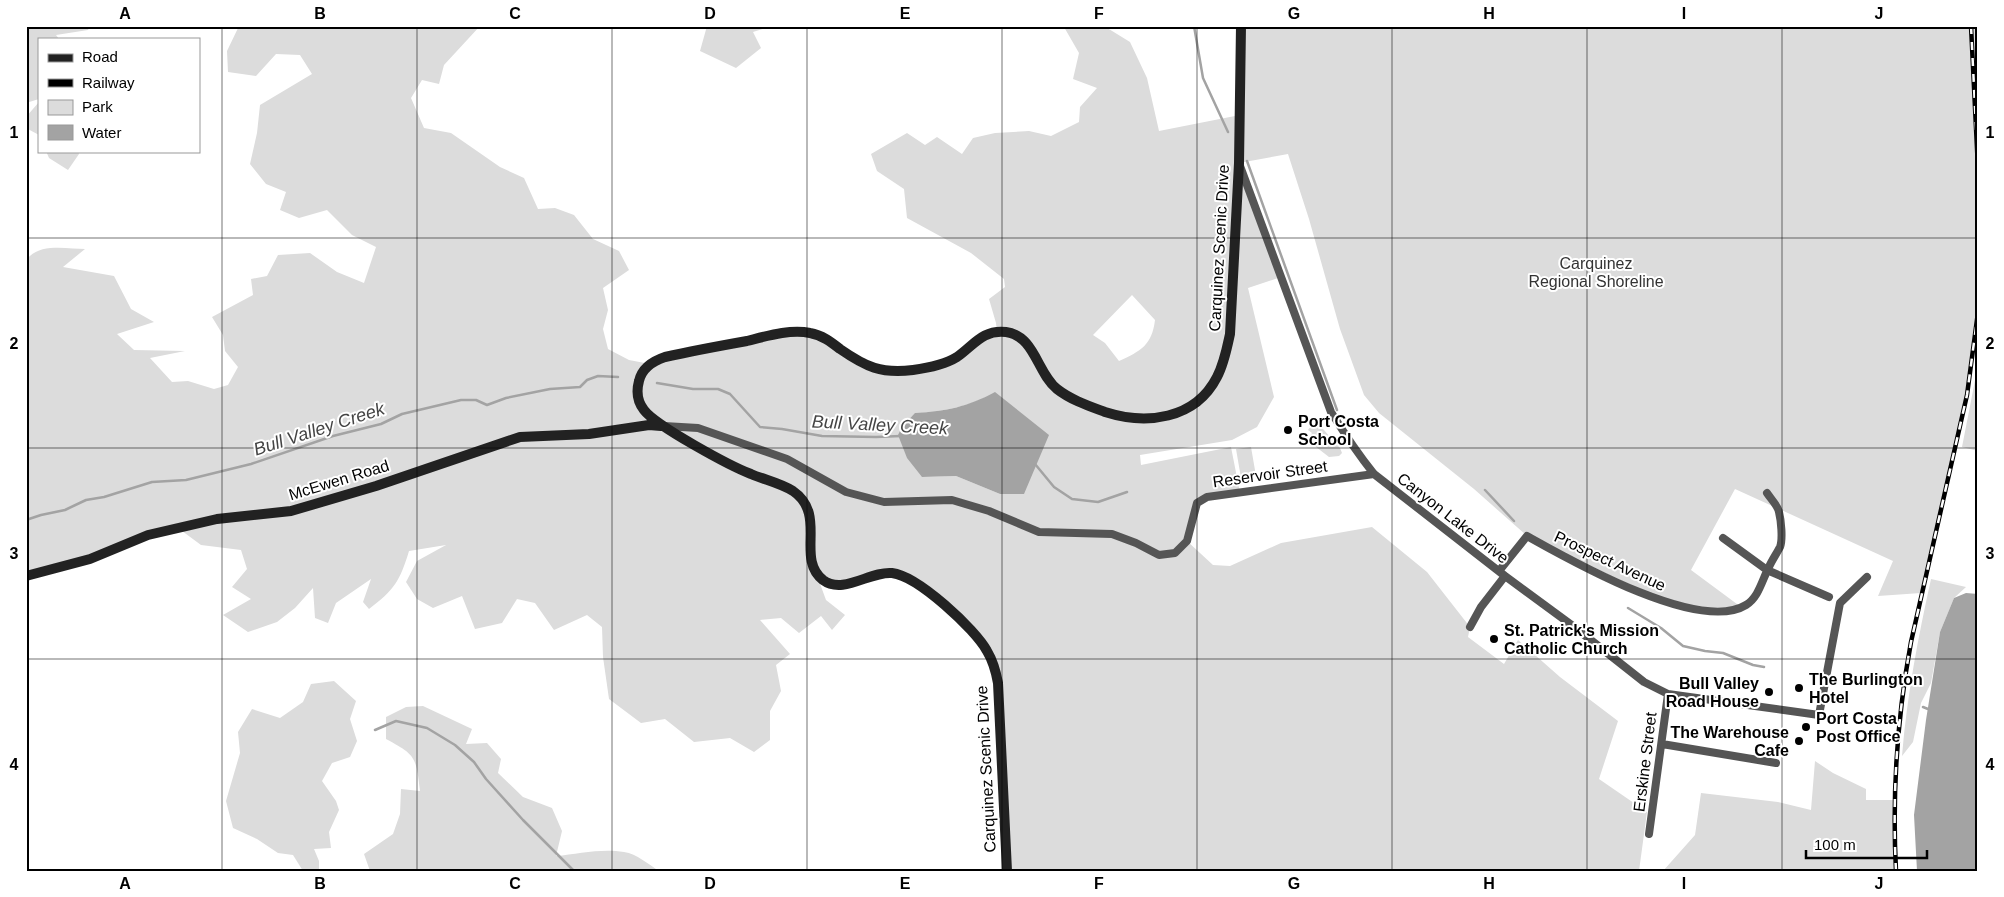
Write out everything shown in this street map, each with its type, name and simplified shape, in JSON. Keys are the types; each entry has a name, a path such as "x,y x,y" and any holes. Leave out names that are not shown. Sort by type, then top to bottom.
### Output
{"street":[{"name":"Carquinez Scenic Drive","path":"1007,871 998,684 991,658 981,642 922,586 900,574 877,574 842,585 825,581 813,567 811,560 811,517 799,496 787,488 740,470 662,426 645,411 638,398 637,390 641,375 650,364 665,356 782,334 803,332 812,333 828,340 865,365 892,372 915,370 938,365 958,356 981,337 989,333 1005,332 1013,334 1025,342 1050,383 1074,399 1104,411 1132,418 1156,419 1180,412 1197,401 1211,387 1220,370 1228,347 1232,308 1239,163 1241,26"},
{"name":"Canyon Lake Drive","path":"1239,163 1330,412 1348,440 1374,474 1644,682 1668,694 1819,714 1840,603 1867,577"},
{"name":"McEwen Road","path":"26,576 90,559 148,535 217,520 291,511 376,486 520,436 589,434 649,425 662,426"},
{"name":"Reservoir Street","path":"662,426 698,428 787,459 846,492 884,502 952,500 989,511 1015,524 1040,532 1112,534 1159,555 1176,553 1187,541 1197,503 1207,497 1374,474"},
{"name":"Prospect Avenue","path":"1470,627 1502,573 1527,536 1565,558 1623,586 1670,604 1715,613 1747,605 1756,596 1767,570 1781,545 1779,512 1767,494"},
{"path":"1723,538 1767,570 1829,597"},
{"name":"Erskine Street","path":"1650,834 1668,694"},
{"path":"1662,744 1776,764"}],"green space":[{"path":"26,26 90,26 88,30 56,35 58,38 38,38 38,99 26,103"},
{"name":"Carquinez Regional Shoreline","path":"239,26 480,26 444,65 439,84 422,80 411,98 424,128 451,133 500,167 524,178 538,209 555,208 574,215 593,239 619,251 629,270 603,288 608,310 603,329 608,349 629,360 650,364 803,332 865,365 927,368 997,332 989,299 1005,287 1004,279 971,253 907,218 904,189 877,171 871,154 907,133 925,145 937,137 962,154 973,138 995,133 1029,131 1051,136 1079,122 1080,107 1097,88 1073,79 1079,53 1064,27 1104,26 1130,42 1147,78 1159,131 1240,115 1241,26 1978,26 1978,312 1969,383 1962,419 1921,593 1878,596 1893,561 1735,489 1691,570 1741,607 1715,613 1671,604 1527,536 1474,489 1379,413 1364,395 1340,329 1309,219 1288,154 1239,163 1281,277 1248,288 1274,397 1257,427 1232,440 1140,455 1141,465 1231,447 1240,493 1207,497 1197,503 1187,541 1213,565 1230,566 1281,543 1372,527 1427,572 1470,627 1468,637 1504,664 1518,640 1560,677 1618,721 1599,779 1647,812 1639,871 1007,871 998,683 973,633 900,575 841,585 815,570 826,600 845,615 832,630 821,616 799,633 781,618 760,620 790,654 776,665 781,691 770,711 770,740 754,752 730,738 694,742 665,719 641,723 609,699 603,657 602,627 587,615 554,630 535,603 517,599 502,623 475,629 462,596 433,608 417,599 406,582 417,561 446,545 409,551 395,584 385,596 369,609 363,602 371,579 336,603 328,623 315,618 313,588 295,608 277,622 248,632 223,615 251,599 232,587 247,569 241,550 201,545 178,528 26,576 26,261 31,255 37,251 53,248 85,249 63,267 114,276 131,309 154,322 117,334 134,350 185,351 150,358 172,382 188,381 214,389 228,385 238,367 225,351 223,335 212,317 253,295 251,279 267,276 278,255 310,253 337,272 364,283 376,247 352,235 327,210 299,218 280,210 286,192 266,184 250,164 257,133 260,105 312,74 300,55 276,54 256,76 228,72 227,51","holes":["1132,295 1155,320 1151,336 1144,346 1119,361 1105,343 1093,335","995,393 1000,494 956,476 922,477 915,413 956,408"]},
{"path":"707,26 772,26 753,32 761,48 736,68 700,51"},
{"path":"38,103 38,134 26,128 26,117"},
{"path":"46,152 78,152 79,154 68,170 49,158"},
{"path":"1978,365 1978,451 1962,447"},
{"path":"1315,420 1340,448 1342,453 1339,456 1329,457 1307,440 1312,433 1308,430"},
{"path":"1251,447 1256,476 1241,478 1236,449"},
{"path":"1931,579 1966,587 1954,598 1940,632 1931,683 1921,703 1913,742 1902,756 1914,667"},
{"path":"334,681 356,701 350,719 357,741 350,757 332,763 322,781 336,801 339,810 329,832 331,848 314,849 319,861 319,871 303,871 293,855 278,853 257,839 233,828 226,801 240,753 238,732 252,709 280,718 303,702 311,684"},
{"path":"423,706 472,729 466,744 487,743 501,759 498,773 523,797 552,808 562,831 556,856 599,851 624,852 638,857 659,871 370,871 364,854 393,834 400,814 401,789 420,791 413,758 403,749 386,739 386,717 406,707"},
{"path":"1815,761 1833,773 1866,789 1866,800 1894,800 1896,871 1663,871 1695,835 1701,793 1778,802 1811,810"}],"water":[{"path":"995,392 1049,435 1024,494 1000,494 956,476 922,477 907,458 898,435 902,427 915,413 956,407"},
{"path":"1966,593 1978,594 1978,871 1917,871 1914,815 1940,632 1954,598"}],"waterway":[{"path":"1194,26 1203,78 1228,132"},
{"path":"1247,161 1337,410"},
{"name":"Bull Valley Creek","path":"26,520 65,510 86,500 104,497 152,482 186,480 251,464 333,436 381,424 402,414 461,400 476,400 487,405 506,398 550,389 580,387 587,380 598,376 618,377"},
{"name":"Bull Valley Creek","path":"657,383 693,389 718,389 730,394 760,427 822,436 901,436"},
{"name":"Bull Valley Creek","path":"1035,464 1054,487 1072,499 1098,502 1127,492"},
{"name":"Bull Valley Creek","path":"1485,490 1514,521"},
{"name":"Bull Valley Creek","path":"1628,608 1661,628 1683,646 1723,653 1753,665 1764,667"},
{"name":"Bull Valley Creek","path":"1923,707 1928,709"},
{"path":"375,730 396,721 427,728 455,745 474,762 486,779 523,820 574,871"}],"railway":[{"path":"1971,26 1978,169"},
{"path":"1896,871 1895,785 1906,671 1967,395 1978,312"}],"place":[{"name":"Port Costa School","path":"1288,430"},
{"name":"St. Patrick's Mission Catholic Church","path":"1494,639"},
{"name":"The Burlington Hotel","path":"1799,688"},
{"name":"Bull Valley Road House","path":"1769,692"},
{"name":"Port Costa Post Office","path":"1806,727"},
{"name":"The Warehouse Cafe","path":"1799,741"}]}
